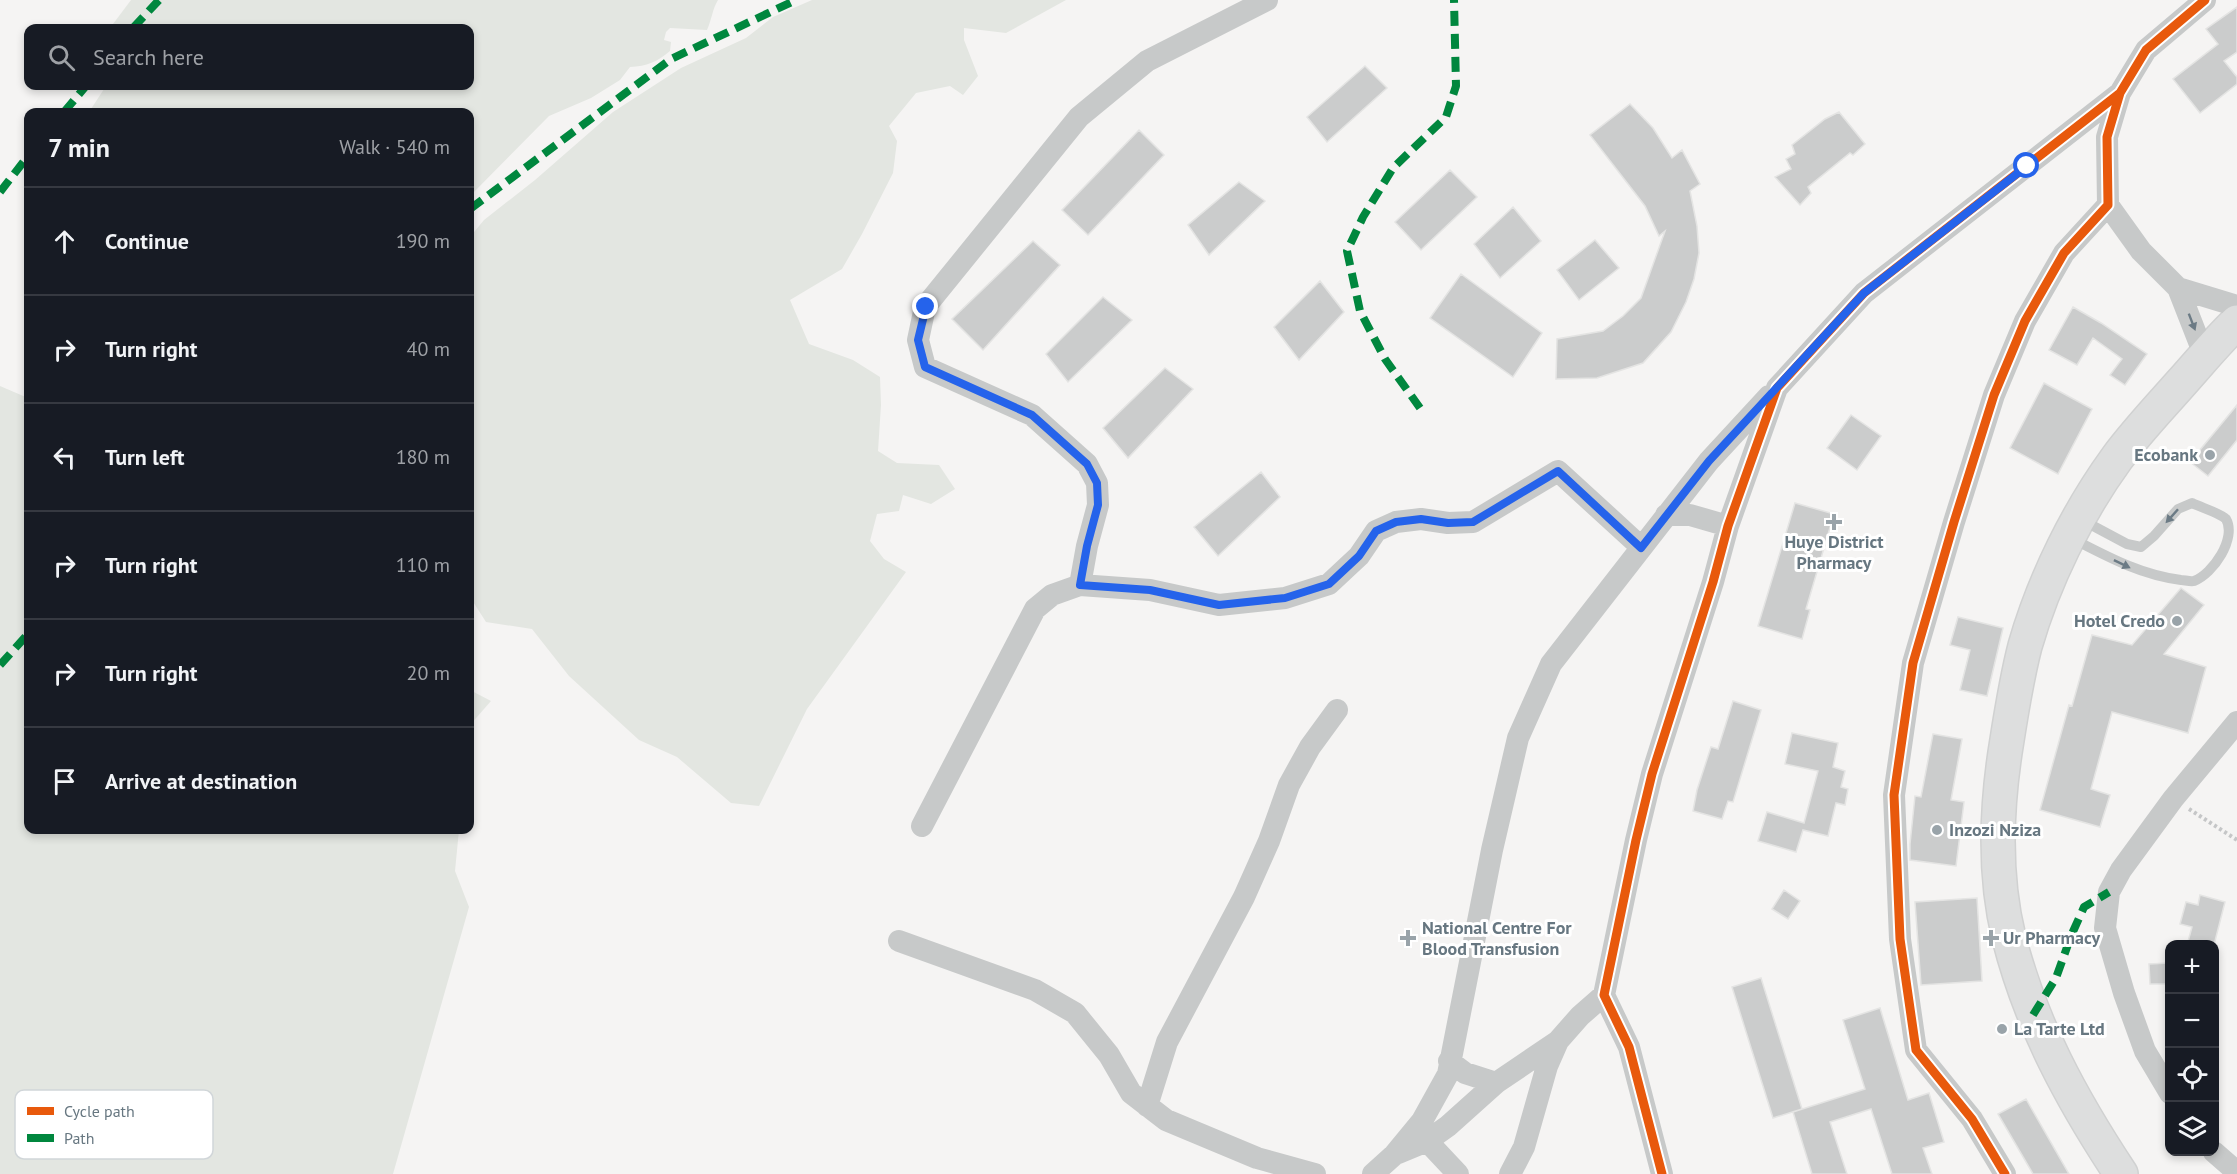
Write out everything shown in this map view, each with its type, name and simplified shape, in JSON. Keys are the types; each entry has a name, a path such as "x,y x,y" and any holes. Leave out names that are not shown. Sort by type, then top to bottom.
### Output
{"highway":[{"path":"2121,1174 2079,1109 2056,1066 2033,1014 2010,939 1998,870 1997,817 2012,704 2029,634 2044,591 2074,528 2117,458 2235,325"}],"street":[{"path":"1080,585 1098,505 1097,483 1087,464 1032,415 925,367 918,340 926,307 1079,117 1147,61 1267,0"},
{"path":"2205,0 2146,50 2120,93 2107,137 2108,205 2140,251 2178,288 2235,325"},
{"path":"1373,1174 1394,1155 1422,1121 1448,1074 1492,850 1518,738 1551,664 1709,461 1864,293 2120,93"},
{"path":"2005,1174 1972,1119 1916,1050 1900,939 1894,795 1913,663 1994,395 2025,321 2064,253 2108,205"},
{"path":"2178,288 2205,357"},
{"path":"1394,1155 1427,1141 1448,1126 1496,1083 1558,1041 1580,1016 1604,995 1652,774 1713,582 1728,526 1777,388"},
{"path":"922,826 1035,609 1052,595 1080,585 1150,590 1219,605 1285,598 1329,584 1359,556 1376,531 1396,522 1421,519 1448,523 1473,522 1558,471 1641,548"},
{"path":"1666,515 1690,515 1728,526"},
{"path":"1147,1106 1167,1042 1244,897 1269,841 1289,785 1310,747 1337,710"},
{"path":"2165,1087 2145,1051 2124,993 2105,928 2109,892 2121,870 2173,799 2237,722"},
{"path":"898,941 1035,990 1076,1013 1109,1055 1131,1093 1166,1120 1257,1158 1315,1174"},
{"path":"1604,995 1629,1047 1662,1174"},
{"path":"1510,1174 1524,1147 1547,1066 1558,1041"},
{"path":"1449,1061 1465,1073 1496,1083"},
{"path":"1427,1141 1458,1174"},
{"path":"2219,1156 2237,1172"}],"lane":[{"path":"2192,503 2226,519 2231,528 2232,538 2225,555 2213,568 2193,581 2169,578 2130,568 2074,528 2141,547 2178,509 2192,503"}],"path":[{"path":"2173,799 2237,840"}],"shaded area":[{"path":"131,0 718,0 707,30 670,28 664,40 671,42 670,51 652,63 630,67 620,80 591,98 549,116 474,192 474,108 92,108 103,90 474,90 474,24 113,24"},
{"path":"812,0 1066,0 1006,33 964,28 964,40 978,76 963,95 950,86 916,93 889,126 897,141 893,173 842,269 790,300 809,344 853,360 880,377 878,451 897,463 939,465 955,489 931,504 903,495 899,511 877,514 870,541 884,559 906,572 807,709 759,806 731,803 677,757 639,740 569,676 532,629 486,622 474,603 474,232 484,220 535,180 613,112 681,68 746,38 773,17"},
{"path":"0,386 24,396 24,834 459,834 455,871 469,907 393,1174 0,1174"},
{"path":"474,692 491,701 474,720"}],"building":[{"path":"2237,7 2237,52 2224,61 2237,77 2237,84 2200,113 2173,79 2218,44 2206,29"},
{"path":"1365,66 1387,88 1327,142 1307,117"},
{"path":"1630,104 1653,128 1672,158 1682,150 1700,184 1690,191 1697,226 1699,253 1694,279 1686,302 1671,332 1643,363 1597,378 1556,379 1557,339 1603,331 1641,298 1665,231 1659,236 1645,206 1590,135"},
{"path":"1839,112 1865,144 1853,155 1850,153 1808,187 1811,193 1800,205 1775,177 1791,169 1786,159 1795,154 1792,145 1825,119"},
{"path":"1139,130 1164,155 1088,235 1062,210"},
{"path":"1450,170 1477,197 1421,250 1395,222"},
{"path":"1239,182 1265,201 1209,255 1188,225"},
{"path":"1513,207 1541,241 1500,278 1474,244"},
{"path":"1595,240 1619,268 1579,300 1557,270"},
{"path":"1033,241 1060,265 983,350 952,319"},
{"path":"1461,274 1542,333 1513,377 1430,318"},
{"path":"1320,281 1344,312 1299,360 1274,327"},
{"path":"1103,297 1132,320 1068,382 1046,354"},
{"path":"2073,307 2147,354 2125,385 2110,375 2122,359 2093,338 2077,365 2049,350"},
{"path":"1165,368 1193,389 1128,458 1103,428"},
{"path":"2044,383 2092,409 2058,474 2010,448"},
{"path":"2237,405 2237,440 2208,476 2190,462"},
{"path":"1851,415 1881,436 1857,470 1827,448"},
{"path":"1261,472 1280,497 1218,556 1194,527"},
{"path":"1795,503 1834,514 1806,609 1810,610 1802,639 1758,626"},
{"path":"2181,588 2204,605 2164,654 2206,667 2188,733 2112,712 2091,789 2110,795 2100,827 2040,810 2069,705 2072,706 2092,635 2132,645"},
{"path":"1958,617 2003,628 1987,696 1960,690 1970,650 1950,645"},
{"path":"1733,701 1761,710 1733,802 1728,801 1722,819 1693,811 1697,790 1711,747 1718,749"},
{"path":"1792,733 1838,743 1833,767 1845,771 1841,787 1848,789 1845,805 1836,803 1828,836 1803,830 1796,852 1758,841 1767,812 1804,823 1818,771 1785,764"},
{"path":"1933,734 1962,739 1951,800 1964,802 1956,866 1910,860 1915,796 1921,797"},
{"path":"1784,890 1800,901 1788,919 1772,909"},
{"path":"2200,895 2225,902 2215,940 2188,940 2192,927 2180,924 2186,902 2198,905"},
{"path":"1977,898 1982,981 1921,985 1915,902"},
{"path":"2165,963 2165,984 2150,984 2149,964"},
{"path":"1761,978 1802,1109 1773,1118 1732,987"},
{"path":"1880,1008 1908,1100 1929,1093 1944,1142 1923,1148 1932,1174 1892,1174 1871,1109 1830,1122 1847,1174 1812,1174 1793,1112 1865,1089 1843,1020"},
{"path":"2026,1099 2069,1174 2033,1174 1998,1114"}],"marked path":[{"path":"137,24 159,0"},
{"path":"474,206 671,59 796,0"},
{"path":"1420,408 1385,359 1360,311 1347,251 1363,217 1393,168 1446,117 1456,86 1454,0"},
{"path":"67,108 83,90"},
{"path":"0,192 24,161"},
{"path":"0,665 24,638"},
{"path":"2033,1015 2056,978 2084,907 2109,892"}],"cycle path":[{"path":"2005,1174 1972,1119 1916,1050 1900,939 1894,795 1913,663 1994,395 2025,321 2064,253 2108,205 2107,137 2120,93 2146,50 2205,0"},
{"path":"1662,1174 1629,1047 1604,995 1652,774 1713,582 1728,526 1777,388 1864,293 2120,93"}],"place":[{"name":"Ecobank","path":"2210,455"},
{"name":"Huye District Pharmacy","path":"1834,522"},
{"name":"Hotel Credo","path":"2177,621"},
{"name":"Inzozi Nziza","path":"1937,830"},
{"name":"National Centre For Blood Transfusion","path":"1408,938"},
{"name":"Ur Pharmacy","path":"1991,938"},
{"name":"La Tarte Ltd","path":"2002,1029"}],"route":[{"path":"926,307 918,340 925,367 1032,415 1087,464 1097,483 1098,505 1080,585 1150,590 1219,605 1285,598 1329,584 1359,556 1376,531 1396,522 1421,519 1448,523 1473,522 1558,471 1641,548 1709,461 1864,293 2027,166"}]}
